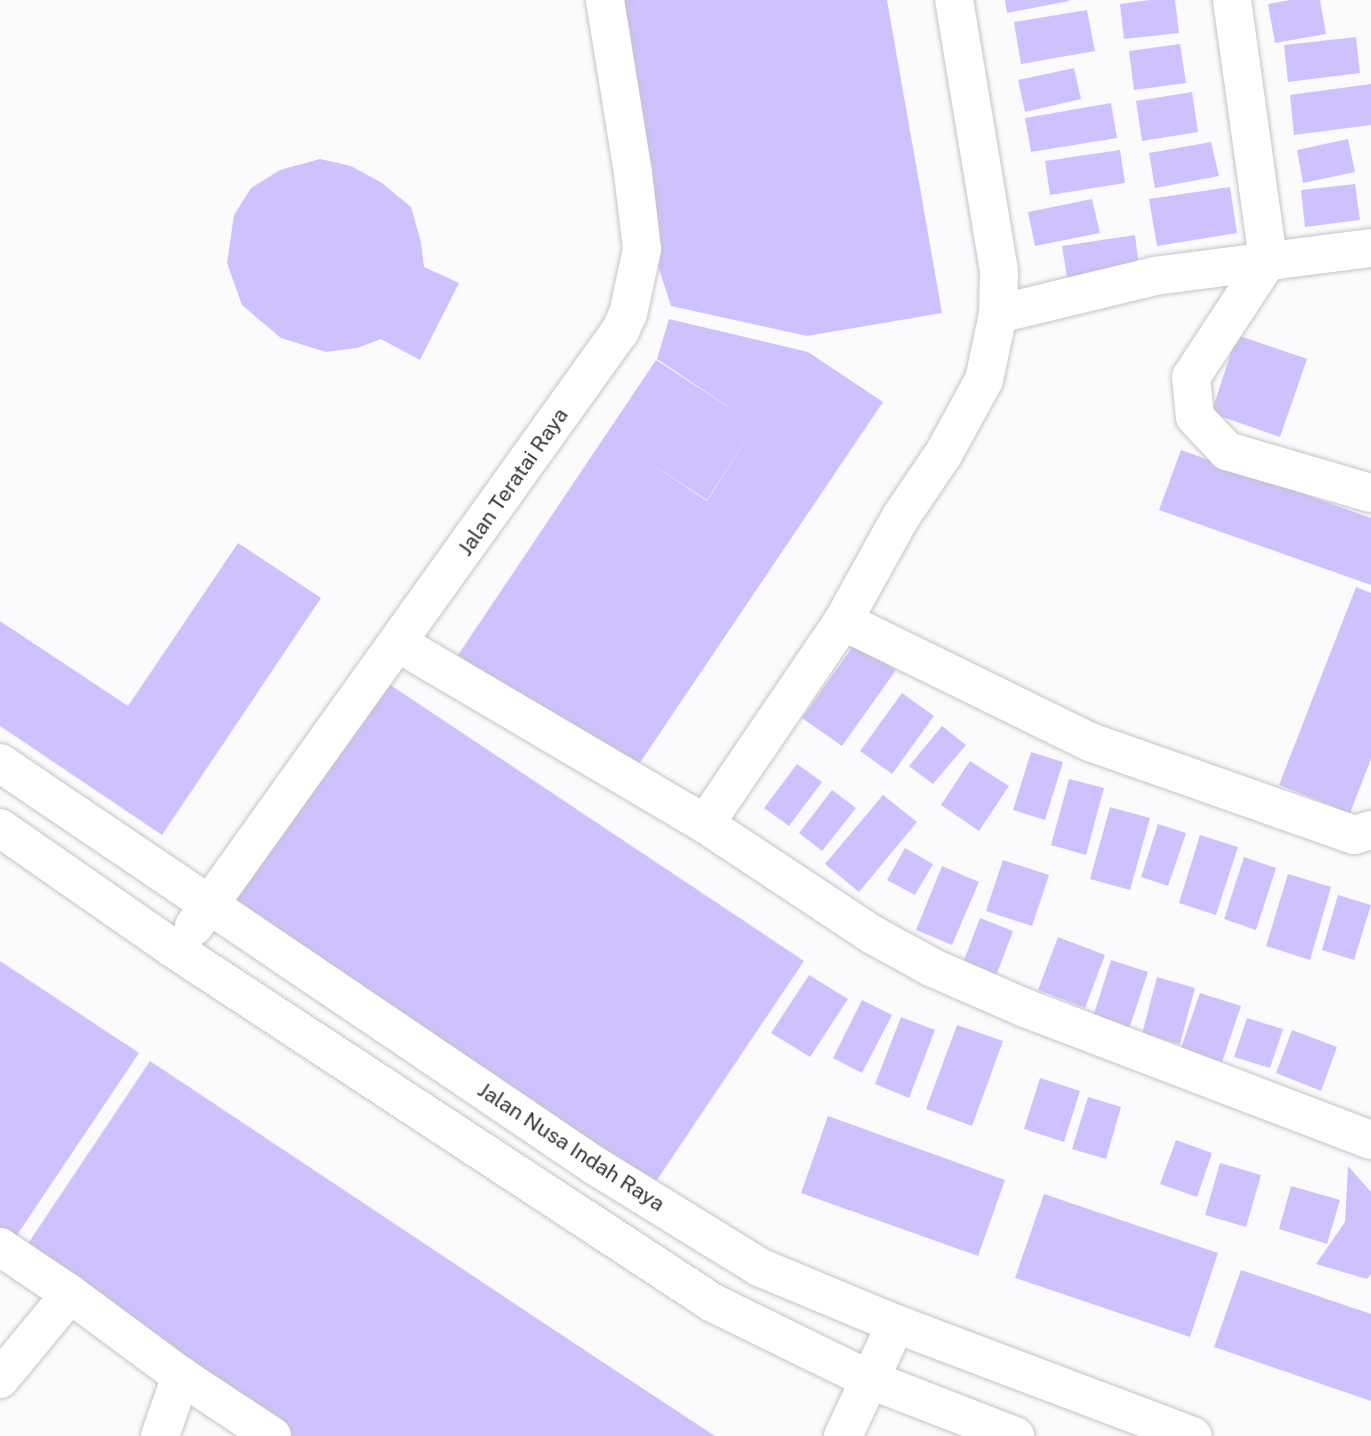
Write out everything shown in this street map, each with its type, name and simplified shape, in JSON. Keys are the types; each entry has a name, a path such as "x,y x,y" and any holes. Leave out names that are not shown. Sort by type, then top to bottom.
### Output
{"street":[{"name":"Jalan Teratai Raya","path":"174,948 210,907 620,331 628,314 642,248 634,173 605,0"},
{"path":"705,824 843,621 900,518 944,453 984,380 998,314 999,271 954,0"},
{"path":"1232,0 1268,260 1191,377 1195,417 1227,451 1371,492"},
{"path":"998,314 1155,276 1371,248"},
{"path":"843,621 1090,742 1354,835 1371,830"},
{"path":"398,643 705,824 873,935 933,968 1025,1008 1371,1140"},
{"name":"Jalan Nusa Indah Raya","path":"0,763 594,1165 760,1267 896,1324 1193,1436"},
{"path":"0,828 174,948 713,1303 868,1379 1015,1436"},
{"path":"0,1247 70,1294 181,1376 272,1436"},
{"path":"0,1379 70,1294"},
{"path":"843,1436 896,1324"},
{"path":"160,1436 181,1376"}],"building":[{"path":"612,0 887,0 942,313 807,336 671,306 659,269"},
{"path":"1005,0 1069,0 1069,1 1007,13"},
{"path":"1175,0 1179,33 1124,39 1120,4"},
{"path":"1290,0 1320,0 1326,34 1275,43 1268,4"},
{"path":"1087,10 1095,51 1021,64 1014,22"},
{"path":"1356,37 1360,73 1288,82 1284,45"},
{"path":"1180,44 1186,83 1134,90 1129,51"},
{"path":"1074,68 1081,99 1025,112 1018,80"},
{"path":"1371,84 1371,125 1294,135 1290,95"},
{"path":"1192,92 1198,132 1142,141 1136,101"},
{"path":"1111,103 1117,138 1031,152 1025,118"},
{"path":"1348,139 1355,172 1303,183 1297,150"},
{"path":"1211,142 1219,176 1155,188 1149,153"},
{"path":"1120,150 1125,183 1050,195 1045,161"},
{"path":"320,159 351,166 382,183 411,207 421,242 424,267 459,283 420,360 381,339 357,348 326,352 281,338 242,305 227,263 234,215 251,188 280,170"},
{"path":"1355,184 1360,220 1305,227 1301,190"},
{"path":"1230,187 1237,233 1157,246 1149,199"},
{"path":"1092,199 1100,233 1035,246 1028,212"},
{"path":"1135,235 1139,266 1067,277 1062,246"},
{"path":"669,319 808,352 883,402 631,776 456,658 656,360 739,414 657,359","holes":["755,425 707,501 650,463 707,500"]},
{"path":"1237,335 1307,359 1280,437 1211,413"},
{"path":"1181,450 1371,518 1371,585 1159,510"},
{"path":"238,543 321,598 162,835 0,726 0,621 128,706"},
{"path":"1356,587 1371,593 1371,759 1350,813 1279,785"},
{"path":"856,642 896,670 842,746 802,718"},
{"path":"377,676 804,961 655,1183 227,898"},
{"path":"902,693 934,716 892,774 860,751"},
{"path":"942,726 966,745 933,784 909,766"},
{"path":"1031,752 1063,762 1045,820 1013,810"},
{"path":"970,761 1009,786 979,831 941,805"},
{"path":"797,764 822,782 789,826 764,808"},
{"path":"1069,779 1104,788 1086,855 1051,845"},
{"path":"832,790 856,808 822,851 799,833"},
{"path":"883,795 917,822 859,892 825,864"},
{"path":"1110,807 1150,818 1130,890 1090,879"},
{"path":"1158,824 1186,833 1168,886 1141,877"},
{"path":"1200,835 1238,847 1216,915 1179,903"},
{"path":"905,848 933,864 915,895 887,880"},
{"path":"1244,857 1276,868 1256,930 1224,919"},
{"path":"1003,860 1049,875 1032,926 986,911"},
{"path":"942,866 979,882 952,945 916,930"},
{"path":"1288,874 1331,887 1310,960 1266,946"},
{"path":"1338,895 1371,905 1354,960 1322,950"},
{"path":"980,918 1013,931 996,976 963,963"},
{"path":"1058,937 1105,955 1085,1008 1038,990"},
{"path":"1111,960 1148,972 1129,1029 1093,1017"},
{"path":"0,961 139,1053 7,1250 0,1245"},
{"path":"809,975 848,999 810,1057 771,1033"},
{"path":"1157,977 1195,988 1180,1044 1142,1034"},
{"path":"1200,993 1241,1006 1222,1062 1181,1048"},
{"path":"862,1000 892,1015 862,1073 833,1058"},
{"path":"901,1017 935,1030 909,1098 875,1084"},
{"path":"1247,1018 1283,1029 1270,1068 1234,1057"},
{"path":"957,1025 1003,1041 972,1126 926,1109"},
{"path":"1292,1030 1337,1047 1321,1091 1276,1073"},
{"path":"150,1061 715,1436 287,1436 19,1257"},
{"path":"1040,1078 1080,1091 1064,1142 1024,1129"},
{"path":"1088,1097 1121,1107 1106,1159 1072,1149"},
{"path":"828,1116 1005,1180 978,1256 801,1193"},
{"path":"1176,1140 1212,1153 1197,1197 1160,1184"},
{"path":"1220,1163 1261,1175 1246,1227 1205,1215"},
{"path":"1348,1166 1371,1192 1371,1274 1367,1279 1316,1264 1345,1222"},
{"path":"1291,1186 1340,1200 1327,1244 1279,1229"},
{"path":"1044,1194 1218,1253 1190,1337 1015,1278"},
{"path":"1241,1270 1371,1314 1371,1401 1214,1347"}]}
